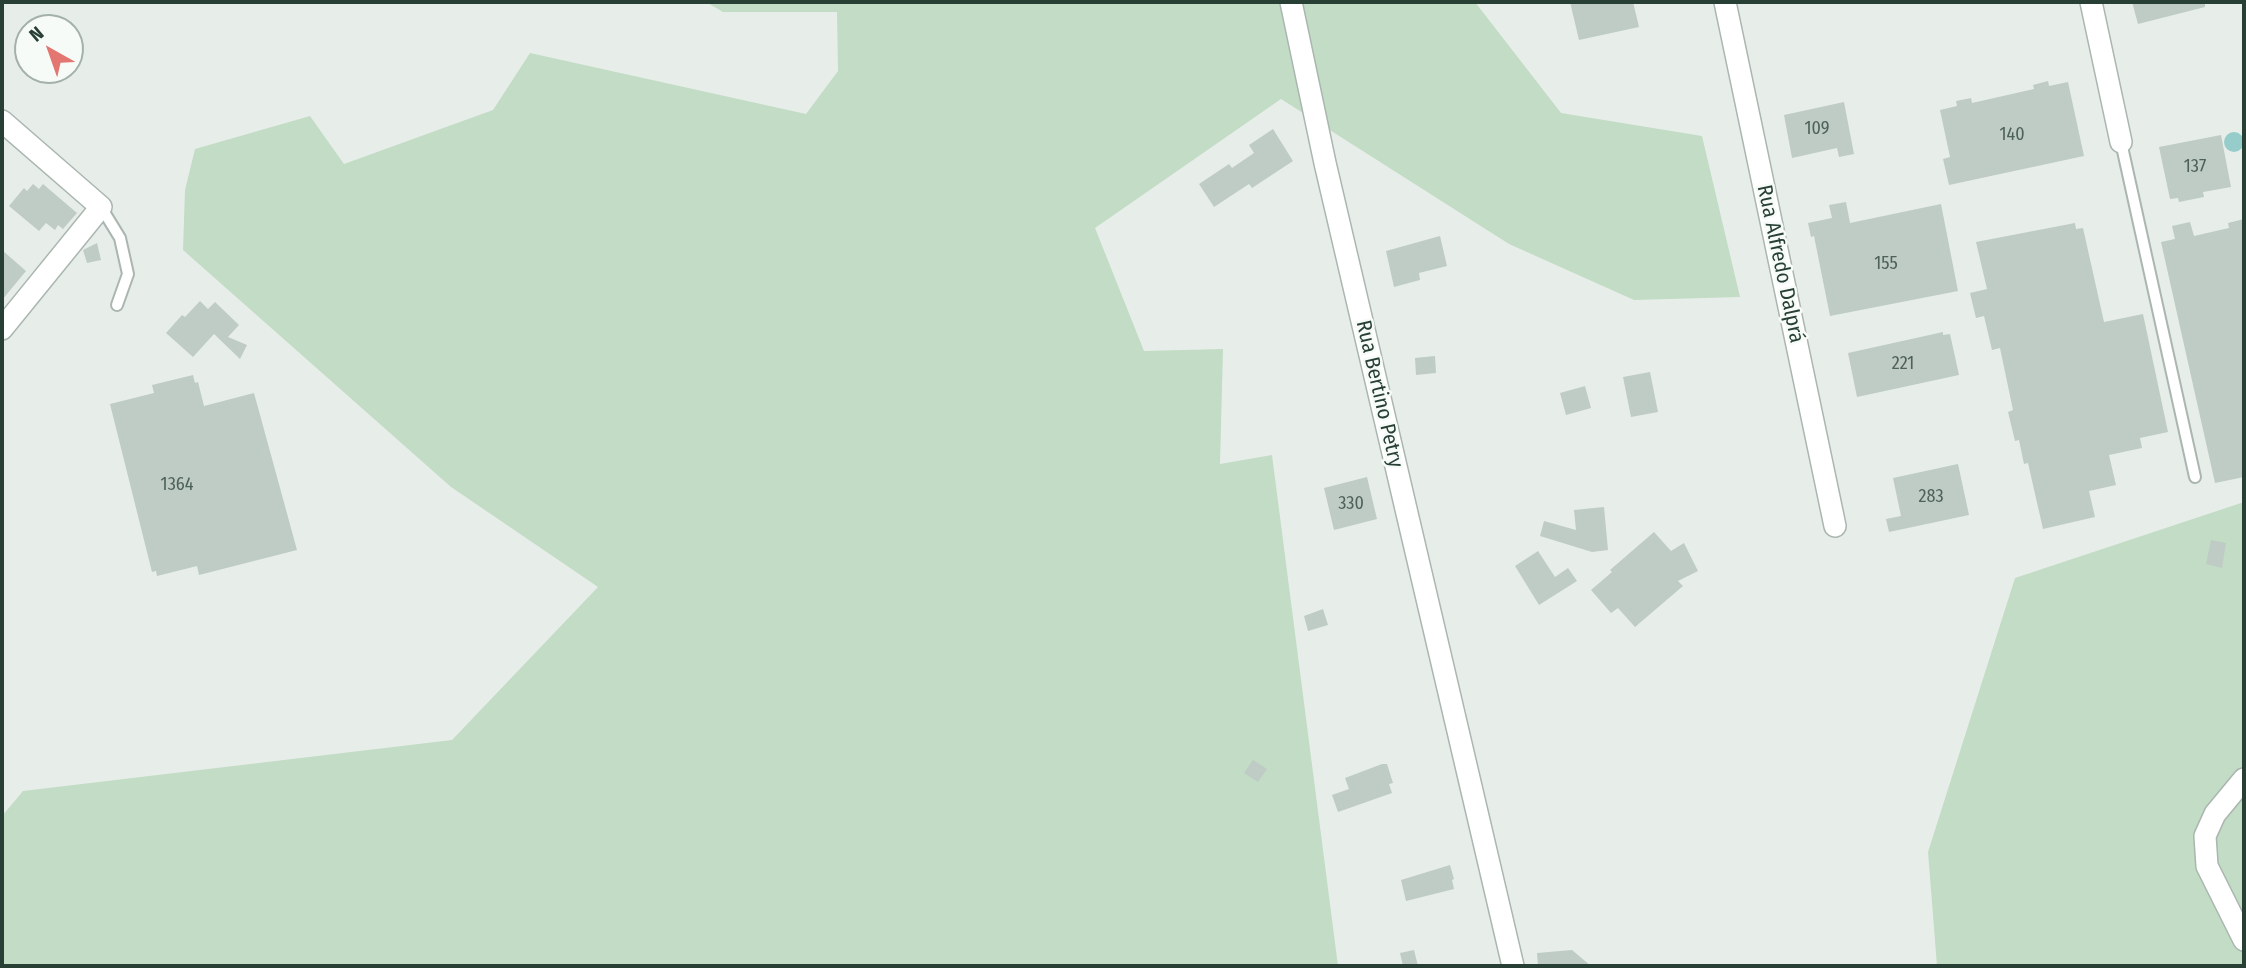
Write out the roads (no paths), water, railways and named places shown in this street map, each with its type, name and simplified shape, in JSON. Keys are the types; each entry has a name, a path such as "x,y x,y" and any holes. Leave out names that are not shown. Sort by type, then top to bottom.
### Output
{"street":[{"name":"Rua Bertino Petry","path":"1291,2 1325,163 1513,966"},
{"name":"Rua Alfredo Dalprá","path":"1725,2 1835,526"},
{"path":"2091,2 2121,142"},
{"path":"2,121 101,206 2,329"},
{"path":"2244,779 2214,814 2205,836 2207,866 2244,940"}],"lane":[{"path":"2121,142 2195,477"},
{"path":"101,206 120,238 128,274 117,305"}],"water":[{"path":"2230,132 2238,132 2244,142 2238,152 2230,152 2224,146 2224,138"}]}
